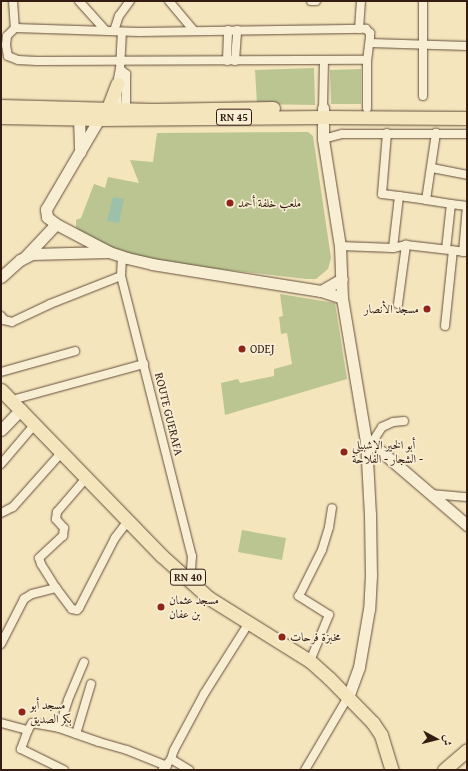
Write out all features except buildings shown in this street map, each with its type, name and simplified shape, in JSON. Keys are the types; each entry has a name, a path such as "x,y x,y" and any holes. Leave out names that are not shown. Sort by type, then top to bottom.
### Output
{"main road":[{"path":"111,110 117,84"},
{"name":"RN 45","path":"1,106 111,110 323,113 367,108 467,109"},
{"name":"RN 45","path":"1,116 79,118 111,110 153,110 323,113 467,118"},
{"name":"RN 40","path":"1,390 87,477 128,522 162,556 209,598 248,624 310,661 348,697 373,723 381,735 392,770"},
{"name":"RN 40","path":"386,747 401,770"},
{"path":"444,770 467,750"}],"street":[{"path":"13,1 15,28"},
{"path":"117,84 120,65 118,31 119,16 130,1"},
{"path":"169,1 193,30"},
{"path":"311,1 316,1"},
{"path":"359,30 361,1"},
{"path":"423,96 424,1"},
{"path":"83,3 105,30"},
{"path":"367,60 231,61 120,65 18,60 8,56 4,36 15,28 118,31 368,30 370,43 367,60 367,108"},
{"path":"228,30 231,61"},
{"path":"231,61 237,30"},
{"path":"370,43 467,46"},
{"path":"305,770 348,697 359,667 364,641 371,575 369,442 342,298 340,246 323,139 324,61"},
{"path":"120,65 126,74 111,110 67,172 46,209 47,217 56,224 109,252 122,256 152,264 321,291 342,298"},
{"path":"79,118 80,152"},
{"path":"323,139 342,134 467,134"},
{"path":"340,246 393,248 406,245 465,252 467,206 382,194 387,134"},
{"path":"426,200 436,134"},
{"path":"432,168 467,175"},
{"path":"393,248 399,196"},
{"path":"445,326 451,204"},
{"path":"1,277 25,257 56,224"},
{"path":"398,304 406,245"},
{"path":"25,257 34,254 109,252"},
{"name":"ROUTE GUERAFA","path":"122,256 121,276 192,556 191,570 188,578"},
{"path":"1,316 4,320 12,322 50,304 121,276"},
{"path":"321,291 342,279"},
{"path":"1,372 75,351"},
{"path":"1,430 17,405 144,364"},
{"path":"369,442 382,427 394,422 404,421"},
{"path":"1,464 35,424"},
{"path":"369,442 467,525"},
{"path":"1,513 13,507 62,452"},
{"path":"87,477 57,512 56,519 64,528 63,536 39,558 41,564 56,588 72,609 77,610 79,608 115,538 128,522"},
{"path":"431,494 467,497"},
{"path":"310,661 329,615 299,597 322,550 329,527 332,508"},
{"path":"1,644 19,607 28,596 56,588"},
{"path":"167,765 204,694 248,624"},
{"path":"59,728 68,700 84,662"},
{"path":"76,734 91,684"},
{"path":"64,770 22,750 28,730 33,722 59,728 146,756 167,765 189,770"},
{"path":"1,723 28,730"}],"shaded area":[{"path":"314,68 315,105 257,104 255,70"},
{"path":"361,69 361,104 331,104 330,70"},
{"name":"ملعب خلفة أحمد","path":"308,132 313,136 331,258 328,269 316,279 132,259 81,235 76,227 76,220 81,218 94,184 105,188 108,177 139,183 130,160 153,162 157,133"},
{"path":"113,197 124,199 119,223 107,221"},
{"path":"280,294 335,303 347,379 225,415 221,383 238,379 240,383 274,376 274,369 292,364 287,333 281,334 279,317 283,316"},
{"path":"242,530 286,538 282,560 238,552"}],"place":[{"name":"ملعب خلفة أحمد","path":"230,203"},
{"name":"مسجد الأنصار","path":"427,309"},
{"name":"ODEJ","path":"242,349"},
{"name":"أبو الخير الإشبيلي الشجار - الفلاحة -","path":"344,452"},
{"name":"مسجد عثمان بن عفان","path":"161,607"},
{"name":"مخبزة فرحات","path":"282,637"},
{"name":"مسجد أبو بكر الصديق","path":"22,712"}]}
